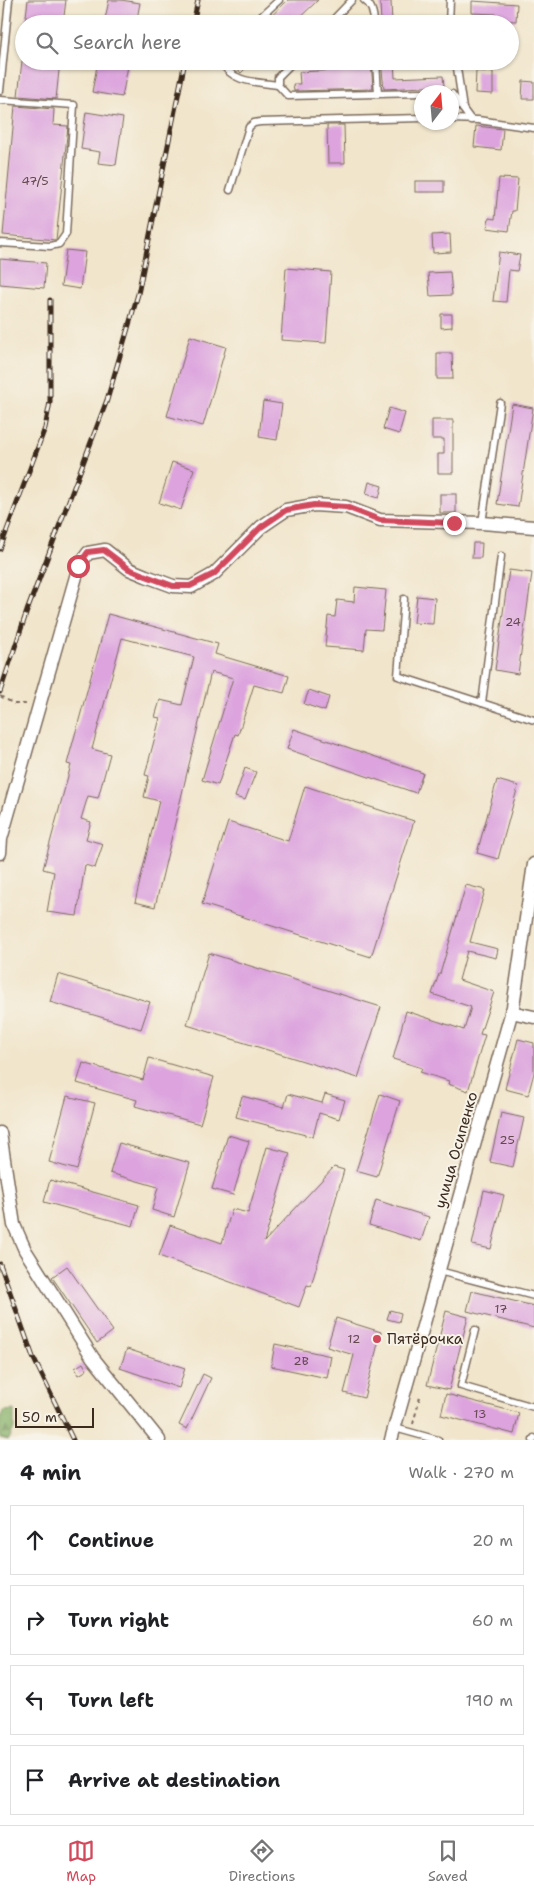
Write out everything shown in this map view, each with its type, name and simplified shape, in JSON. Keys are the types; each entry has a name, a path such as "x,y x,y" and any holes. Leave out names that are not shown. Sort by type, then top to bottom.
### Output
{"street":[{"path":"0,854 1,839 78,566 88,552 104,550 129,569 173,586 190,586 214,574 261,527 286,510 314,505 346,507 380,520 482,523 534,527"},
{"name":"улица Осипенко","path":"393,1434 511,1012 534,864"},
{"path":"511,1012 534,1017"},
{"path":"0,1133 14,1225 25,1250 93,1358 159,1440"}],"lane":[{"path":"0,91 9,0"},
{"path":"263,15 279,0"},
{"path":"338,15 352,0"},
{"path":"364,0 369,3 374,15"},
{"path":"449,15 450,0"},
{"path":"226,70 235,77 278,85 288,96 414,93"},
{"path":"278,85 278,78 286,70"},
{"path":"377,70 378,94"},
{"path":"457,70 463,109"},
{"path":"0,100 74,105 66,234 59,244 50,246 0,243"},
{"path":"459,104 470,120"},
{"path":"230,190 249,127 254,124 260,122 414,118"},
{"path":"459,119 534,128"},
{"path":"482,523 500,403"},
{"path":"482,703 501,556"},
{"path":"404,599 398,676 534,720"},
{"path":"439,1271 534,1296"},
{"path":"475,1330 461,1386 534,1407"},
{"path":"393,1434 410,1433 438,1440"}],"path":[{"path":"0,696 14,704 38,704"},
{"path":"410,1433 421,1393"}],"green space":[{"path":"14,1410 14,1428 9,1440 0,1438 0,1419 4,1411"}],"building":[{"path":"28,0 66,0 64,15 26,15"},
{"path":"109,0 140,3 138,15 106,15"},
{"path":"288,0 318,0 302,15 272,15"},
{"path":"391,1 392,15 381,15 380,2"},
{"path":"472,1 517,4 516,15 472,13"},
{"path":"21,70 59,70 56,99 18,96"},
{"path":"96,70 127,70 122,97 92,92"},
{"path":"372,70 373,89 294,91 293,84 300,84 299,72"},
{"path":"382,70 395,70 395,78 443,76 444,85 414,85 414,88 384,89"},
{"path":"476,71 493,72 493,94 475,93"},
{"path":"523,81 534,82 534,99 522,99"},
{"path":"15,106 54,109 53,125 68,126 56,240 3,235"},
{"path":"86,112 123,118 116,165 98,163 100,152 81,149"},
{"path":"327,125 344,125 345,163 328,163"},
{"path":"476,126 503,129 501,150 474,147"},
{"path":"499,178 518,179 515,211 512,211 509,231 487,228 489,218 495,219"},
{"path":"415,181 444,181 444,192 415,192"},
{"path":"450,234 451,252 433,253 432,235"},
{"path":"66,250 85,252 80,289 61,286"},
{"path":"499,252 520,255 517,271 509,270 506,302 493,301"},
{"path":"0,259 46,263 44,288 0,284"},
{"path":"286,268 331,272 326,343 281,340"},
{"path":"450,272 452,295 430,296 428,273"},
{"path":"441,314 452,314 452,327 441,328"},
{"path":"190,336 226,347 203,426 167,416"},
{"path":"437,353 452,353 453,379 437,379"},
{"path":"263,401 282,404 277,440 259,437"},
{"path":"512,404 533,408 518,507 497,504"},
{"path":"389,408 405,413 399,434 383,429"},
{"path":"432,420 453,420 453,473 438,473 438,454 444,454 444,439 432,439"},
{"path":"172,462 194,469 181,510 159,503"},
{"path":"369,482 382,486 379,498 366,494"},
{"path":"440,494 456,494 456,513 440,513"},
{"path":"473,543 482,543 481,558 472,558"},
{"path":"509,570 532,573 518,674 495,670"},
{"path":"355,587 386,590 382,630 366,629 364,650 325,647 328,616 335,617 337,600 354,602"},
{"path":"417,596 435,598 433,624 414,623"},
{"path":"108,614 218,644 215,654 289,676 284,693 254,685 238,735 235,734 218,785 202,780 233,678 211,672 155,907 135,902 159,801 144,797 149,776 145,775 160,718 155,717 160,700 182,705 194,657 122,638 92,749 110,754 98,798 88,796 81,819 91,822 86,839 103,844 95,868 85,865 77,916 47,912 54,872 43,869 71,765 67,764"},
{"path":"309,690 329,697 325,711 304,704"},
{"path":"294,729 423,773 416,793 287,749"},
{"path":"245,768 256,772 245,800 235,797"},
{"path":"497,780 518,786 498,859 477,853"},
{"path":"305,786 414,821 371,957 202,904 228,822 288,841"},
{"path":"466,885 485,890 470,942 498,949 496,958 467,951 459,980 494,992 480,1034 485,1035 468,1091 448,1084 449,1081 420,1072 422,1068 393,1059 406,1011 464,1030 471,1007 432,994 440,974"},
{"path":"209,953 381,1007 358,1078 187,1025"},
{"path":"58,974 150,1002 141,1029 50,1002"},
{"path":"518,1039 534,1043 534,1073 528,1095 505,1089"},
{"path":"149,1058 214,1077 200,1124 135,1106 137,1100 77,1083 83,1063 143,1080"},
{"path":"288,1094 322,1103 325,1094 345,1100 339,1119 319,1113 313,1137 236,1117 242,1096 284,1107"},
{"path":"380,1094 400,1101 377,1177 356,1171"},
{"path":"67,1096 95,1103 77,1170 49,1162"},
{"path":"501,1113 524,1118 513,1167 490,1162"},
{"path":"228,1135 249,1141 233,1195 212,1189"},
{"path":"119,1143 190,1163 174,1217 152,1210 158,1187 110,1173"},
{"path":"267,1147 290,1153 264,1242 334,1167 344,1170 311,1286 307,1285 299,1307 159,1256 170,1225 222,1243 232,1209 248,1213"},
{"path":"50,1180 139,1205 133,1226 44,1202"},
{"path":"484,1190 504,1195 491,1249 472,1245"},
{"path":"376,1200 429,1217 421,1241 369,1225"},
{"path":"67,1266 113,1331 97,1343 52,1277"},
{"path":"472,1291 534,1306 534,1328 467,1311"},
{"path":"390,1310 401,1313 399,1322 387,1319"},
{"path":"446,1311 468,1317 449,1390 427,1385"},
{"path":"336,1318 381,1332 364,1398 344,1393 354,1355 327,1347"},
{"path":"275,1344 331,1356 327,1378 271,1366"},
{"path":"127,1349 185,1368 179,1388 120,1368"},
{"path":"83,1363 87,1370 79,1375 75,1368"},
{"path":"203,1374 211,1378 187,1429 179,1425"},
{"path":"446,1394 519,1413 514,1434 441,1415"}],"railway":[{"path":"195,15 198,0"},
{"path":"0,692 27,611 107,400 138,294 183,70"},
{"path":"0,549 45,428 50,402 50,300"},
{"path":"0,1264 33,1357 73,1440"}],"place":[{"name":"Пятёрочка","path":"377,1339"}],"route":[{"path":"78,566 88,552 104,550 129,569 173,586 190,586 214,574 261,527 286,510 314,505 346,507 380,520 454,523"}]}
